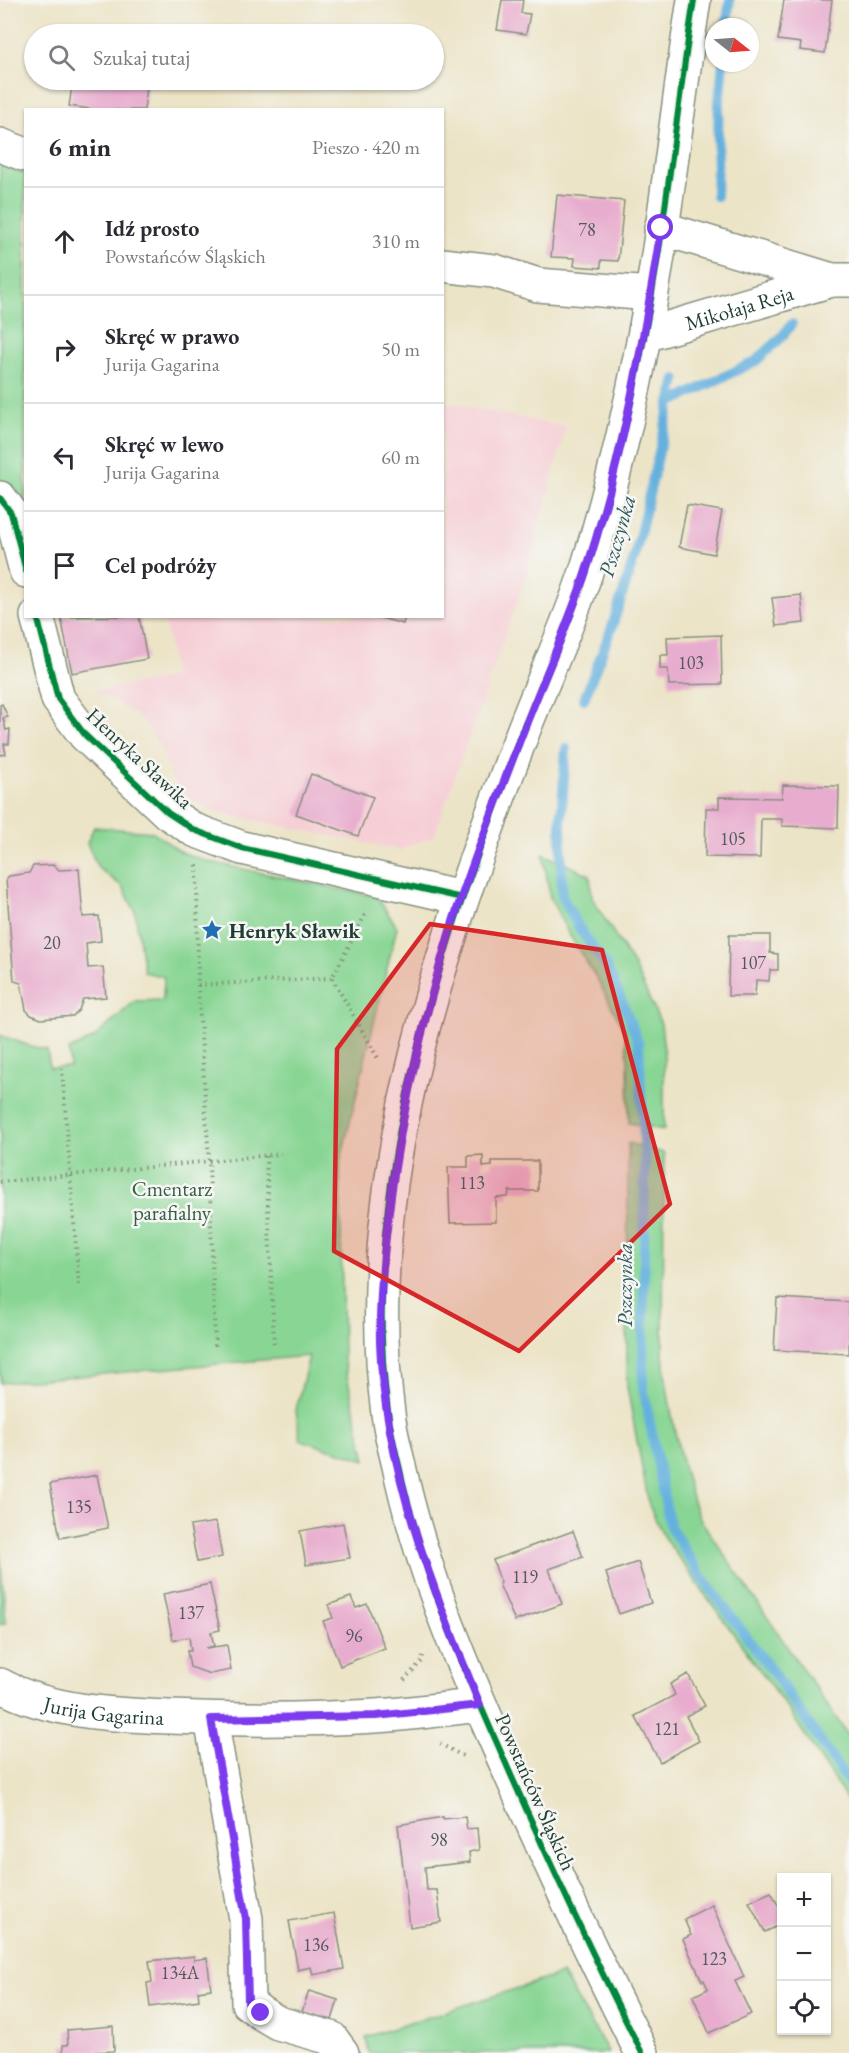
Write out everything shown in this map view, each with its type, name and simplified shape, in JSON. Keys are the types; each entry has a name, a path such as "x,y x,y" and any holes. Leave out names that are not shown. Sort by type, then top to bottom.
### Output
{"street":[{"name":"Powstańców Śląskich","path":"642,2053 584,1938 480,1705 444,1616 410,1518 388,1419 380,1343 382,1265 392,1186 405,1104 431,1001 450,931 514,753 584,576 623,439 645,335 694,0"},
{"path":"0,145 24,154"},
{"name":"Mikołaja Reja","path":"661,228 840,280"},
{"path":"444,265 494,271 538,285 651,294"},
{"name":"Mikołaja Reja","path":"645,335 840,280"},
{"path":"0,498 11,513 24,563"},
{"name":"Henryka Sławika","path":"38,618 58,699 85,735 168,813 194,830 242,848 462,898"},
{"name":"Jurija Gagarina","path":"0,1685 39,1700 75,1709 129,1715 211,1719 376,1716 480,1705"},
{"path":"211,1719 246,1919 248,2002 261,2013 278,2022 332,2038 342,2053"}],"path":[{"path":"197,864 198,985 209,1161 215,1348"},
{"path":"332,978 369,907"},
{"path":"198,985 332,978"},
{"path":"332,978 384,1067"},
{"path":"62,1068 79,1286"},
{"path":"0,1182 281,1154"},
{"path":"266,1156 274,1344"}],"highlighted area":[{"path":"430,924 602,950 670,1204 519,1351 334,1251 337,1049"}],"shaded area":[{"path":"444,402 566,427 527,573 434,836 400,850 220,813 198,804 180,789 172,778 160,747 147,725 115,701 93,692 174,677 164,618 444,618"}],"green space":[{"path":"0,163 24,174 24,510 0,485"},
{"name":"Cmentarz parafialny","path":"94,827 153,832 181,852 209,862 377,897 397,927 340,1163 343,1358 366,1460 300,1440 296,1410 309,1356 0,1383 0,1035 47,1050 50,1068 70,1067 69,1050 94,1038 135,1001 163,1000 164,977 144,972 135,911 123,887 98,868 87,843"},
{"path":"543,854 590,875 592,898 634,966 661,1024 664,1051 664,1130 629,1123 625,1032 550,897"},
{"path":"628,1143 664,1153 663,1354 676,1436 698,1516 849,1737 849,1803 790,1712 663,1536 649,1505 627,1387"},
{"path":"0,1552 6,1622 0,1625"},
{"path":"562,1974 609,2053 369,2053 366,2037"}],"building":[{"path":"502,0 523,0 521,13 530,14 526,34 497,30"},
{"path":"784,0 832,0 825,53 800,50 801,43 778,40"},
{"path":"71,90 147,90 144,108 69,106"},
{"path":"557,195 624,201 618,261 601,260 601,268 574,266 575,258 551,257"},
{"path":"687,505 722,511 714,554 679,547"},
{"path":"801,595 804,623 776,626 772,598"},
{"path":"61,618 139,618 147,659 72,673"},
{"path":"381,618 404,618 403,624"},
{"path":"721,635 722,684 669,685 668,669 660,669 660,655 668,655 667,637"},
{"path":"2,704 8,717 3,718 6,730 10,729 9,744 4,744 6,754 0,755 0,705"},
{"path":"311,774 373,797 358,836 296,814"},
{"path":"783,785 839,786 838,828 782,826 782,819 761,819 760,858 705,857 706,808 719,808 719,797 782,798"},
{"path":"54,865 59,870 79,869 83,917 99,916 101,941 86,943 88,968 103,967 106,997 83,999 79,1010 73,1016 41,1019 26,1010 21,983 14,981 6,879 9,876 29,873 33,866"},
{"path":"729,935 770,935 770,953 778,954 778,970 770,970 769,981 756,980 755,996 728,996"},
{"path":"483,1155 483,1167 492,1166 492,1161 538,1161 538,1191 509,1191 508,1197 496,1198 496,1222 450,1223 448,1167 468,1167 468,1156"},
{"path":"777,1298 849,1302 849,1354 774,1350"},
{"path":"97,1475 108,1528 60,1538 50,1484"},
{"path":"216,1522 222,1557 197,1562 190,1526"},
{"path":"343,1523 350,1558 306,1565 300,1531"},
{"path":"573,1531 583,1557 549,1569 562,1604 515,1621 499,1584 501,1583 493,1560"},
{"path":"638,1562 651,1603 619,1614 606,1573"},
{"path":"210,1584 220,1630 211,1632 214,1646 206,1648 227,1645 231,1670 210,1674 190,1667 187,1651 191,1651 189,1637 173,1640 163,1594"},
{"path":"351,1597 356,1608 367,1604 385,1648 340,1666 323,1621 333,1618 328,1605"},
{"path":"688,1674 705,1706 686,1716 699,1741 660,1762 635,1716 675,1695 670,1684"},
{"path":"443,1817 443,1819 465,1817 467,1829 477,1828 479,1850 469,1852 470,1862 425,1867 427,1890 437,1890 441,1922 410,1927 398,1825"},
{"path":"771,1892 777,1903 777,1926 765,1932 749,1902"},
{"path":"712,1905 744,1977 735,1981 751,2014 709,2033 693,1996 708,1989 683,1939 691,1935 684,1919"},
{"path":"334,1913 344,1969 313,1975 311,1967 298,1970 289,1921"},
{"path":"194,1956 194,1960 207,1958 211,1989 198,1991 199,2000 150,2007 147,1983 152,1982 149,1961"},
{"path":"309,1991 338,2000 332,2020 302,2012"},
{"path":"113,2026 114,2051 63,2053 63,2045 68,2045 67,2030"}],"waterway":[{"name":"Pszczynka","path":"727,18 730,0"},
{"name":"Pszczynka","path":"716,196 722,72"},
{"path":"670,403 756,361 779,340 792,324"},
{"name":"Pszczynka","path":"584,699 612,627 635,555 676,379"},
{"name":"Pszczynka","path":"566,748 561,821 562,896 579,928 606,966 639,1044 645,1165 643,1387 670,1527 701,1576 775,1675 849,1783"}],"cycle path":[{"path":"642,2053 534,1827 470,1681 429,1575 408,1503 388,1413 382,1329 384,1245 394,1160 411,1077 433,994 486,831 586,572 625,429 658,257 694,0"},
{"path":"0,498 11,513 24,563"},
{"path":"38,618 58,699 85,735 168,813 194,830 242,848 462,898"}],"place":[{"name":"Henryk Sławik","path":"212,930"}],"route":[{"path":"261,2013 248,2002 246,1919 211,1719 376,1716 480,1705 444,1616 410,1518 388,1419 380,1343 382,1265 405,1104 431,1001 450,931 514,753 584,576 623,439 645,335 661,228"}]}
